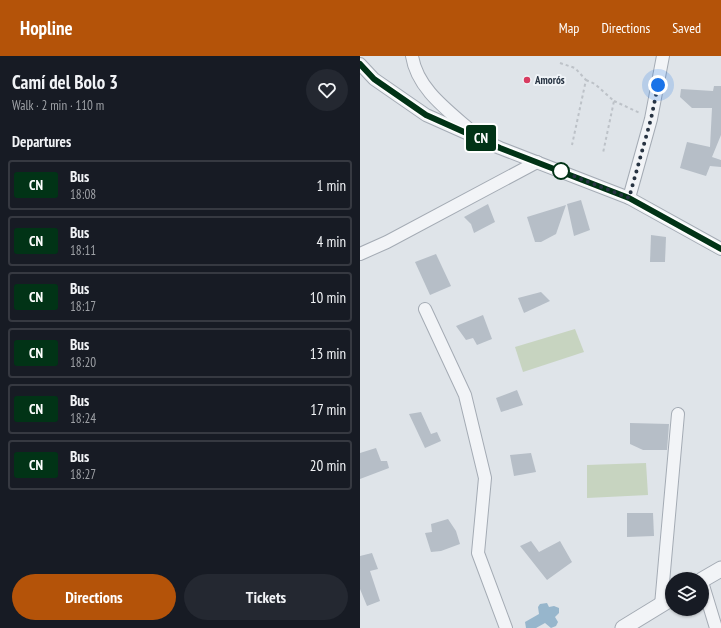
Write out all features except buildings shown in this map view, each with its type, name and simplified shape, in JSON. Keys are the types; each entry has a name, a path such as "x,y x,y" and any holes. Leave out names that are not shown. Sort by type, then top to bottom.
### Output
{"street":[{"path":"412,56 413,62 428,92 475,136"},
{"path":"629,198 652,116 663,56"},
{"path":"360,64 374,79 426,115 537,162 629,198 721,249"},
{"path":"360,254 387,242 537,162"},
{"path":"425,309 464,395 485,478 478,553 506,628"},
{"path":"668,572 678,414"},
{"path":"709,577 721,569"},
{"path":"623,628 665,602"},
{"path":"709,604 716,628"}],"path":[{"path":"560,63 575,68 586,80 595,84 614,101 641,113 652,116"},
{"path":"572,145 586,80"},
{"path":"603,153 614,101"}],"green space":[{"path":"575,329 584,352 523,372 515,347"},
{"path":"646,463 648,495 587,498 587,465"}],"water":[{"path":"547,603 549,607 554,606 559,608 559,613 555,617 558,622 556,626 551,628 545,623 536,628 526,628 525,622 539,614 538,607 540,604"}],"bus line":[{"name":"CN","path":"360,64 374,79 426,115 500,148 629,198 721,249"}],"place":[{"name":"Amorós","path":"527,80"}],"route":[{"path":"561,171 629,198 651,119 658,85"}]}
